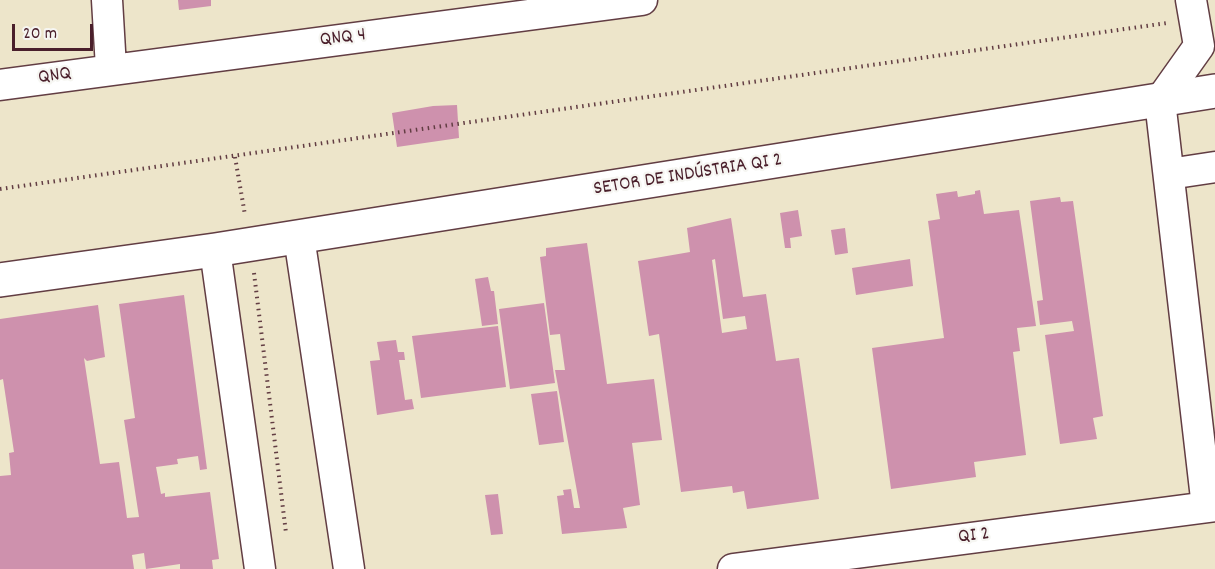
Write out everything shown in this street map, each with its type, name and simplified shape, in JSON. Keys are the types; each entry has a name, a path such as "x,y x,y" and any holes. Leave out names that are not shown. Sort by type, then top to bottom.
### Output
{"street":[{"path":"107,0 111,68"},
{"name":"QNQ 4","path":"111,68 642,0"},
{"path":"1200,30 1160,101 1211,506"},
{"name":"QNQ","path":"0,85 111,68"},
{"path":"1160,101 1215,91"},
{"name":"SETOR DE INDÚSTRIA QI 2","path":"0,280 250,245 1160,101"},
{"path":"1169,174 1215,167"},
{"path":"299,237 349,569"},
{"path":"215,250 260,569"},
{"name":"QI 2","path":"733,569 1211,506"}],"path":[{"path":"0,189 1200,30"},
{"path":"235,157 250,245 287,534"}],"building":[{"path":"178,0 211,0 211,6 179,10"},
{"path":"457,105 459,138 397,147 392,113 433,106"},
{"path":"980,190 984,214 1019,210 1036,326 1017,328 1020,351 1013,352 1026,455 974,462 976,477 891,489 872,348 944,338 928,221 940,219 936,194 957,191 958,197 975,194 975,191"},
{"path":"1060,197 1061,202 1073,201 1103,416 1093,418 1097,439 1060,444 1045,335 1074,331 1072,321 1040,325 1037,301 1043,300 1030,201"},
{"path":"798,210 802,236 790,238 791,248 785,248 780,213"},
{"path":"731,218 743,297 766,294 776,361 799,358 819,499 747,509 744,491 733,493 732,486 681,492 659,334 649,336 638,261 690,252 687,228","holes":["715,259 723,319 745,316 747,329 722,333 712,260"]},
{"path":"845,228 848,253 835,255 831,230"},
{"path":"587,243 607,384 654,379 662,440 632,443 640,505 623,508 627,528 562,534 557,496 564,495 563,490 571,489 574,508 580,508 555,370 565,370 560,334 550,335 540,257 546,256 546,248"},
{"path":"910,259 913,286 856,295 852,268"},
{"path":"488,277 491,291 494,291 498,324 482,326 475,279"},
{"path":"184,295 207,469 200,470 198,456 177,459 178,464 156,467 161,494 165,493 165,497 210,492 219,559 212,560 213,569 180,569 180,564 146,569 144,553 132,555 134,569 0,569 0,476 11,475 9,453 14,452 3,379 0,380 0,319 98,305 105,357 87,361 84,358 100,464 119,462 127,518 139,517 124,420 135,418 119,304"},
{"path":"544,303 555,383 510,389 499,309"},
{"path":"498,326 506,387 421,398 412,336"},
{"path":"396,340 398,352 404,352 405,360 399,360 405,400 412,399 414,409 377,415 370,361 380,360 377,342"},
{"path":"557,391 564,442 539,445 531,394"},
{"path":"498,494 503,534 491,535 485,495"}]}
